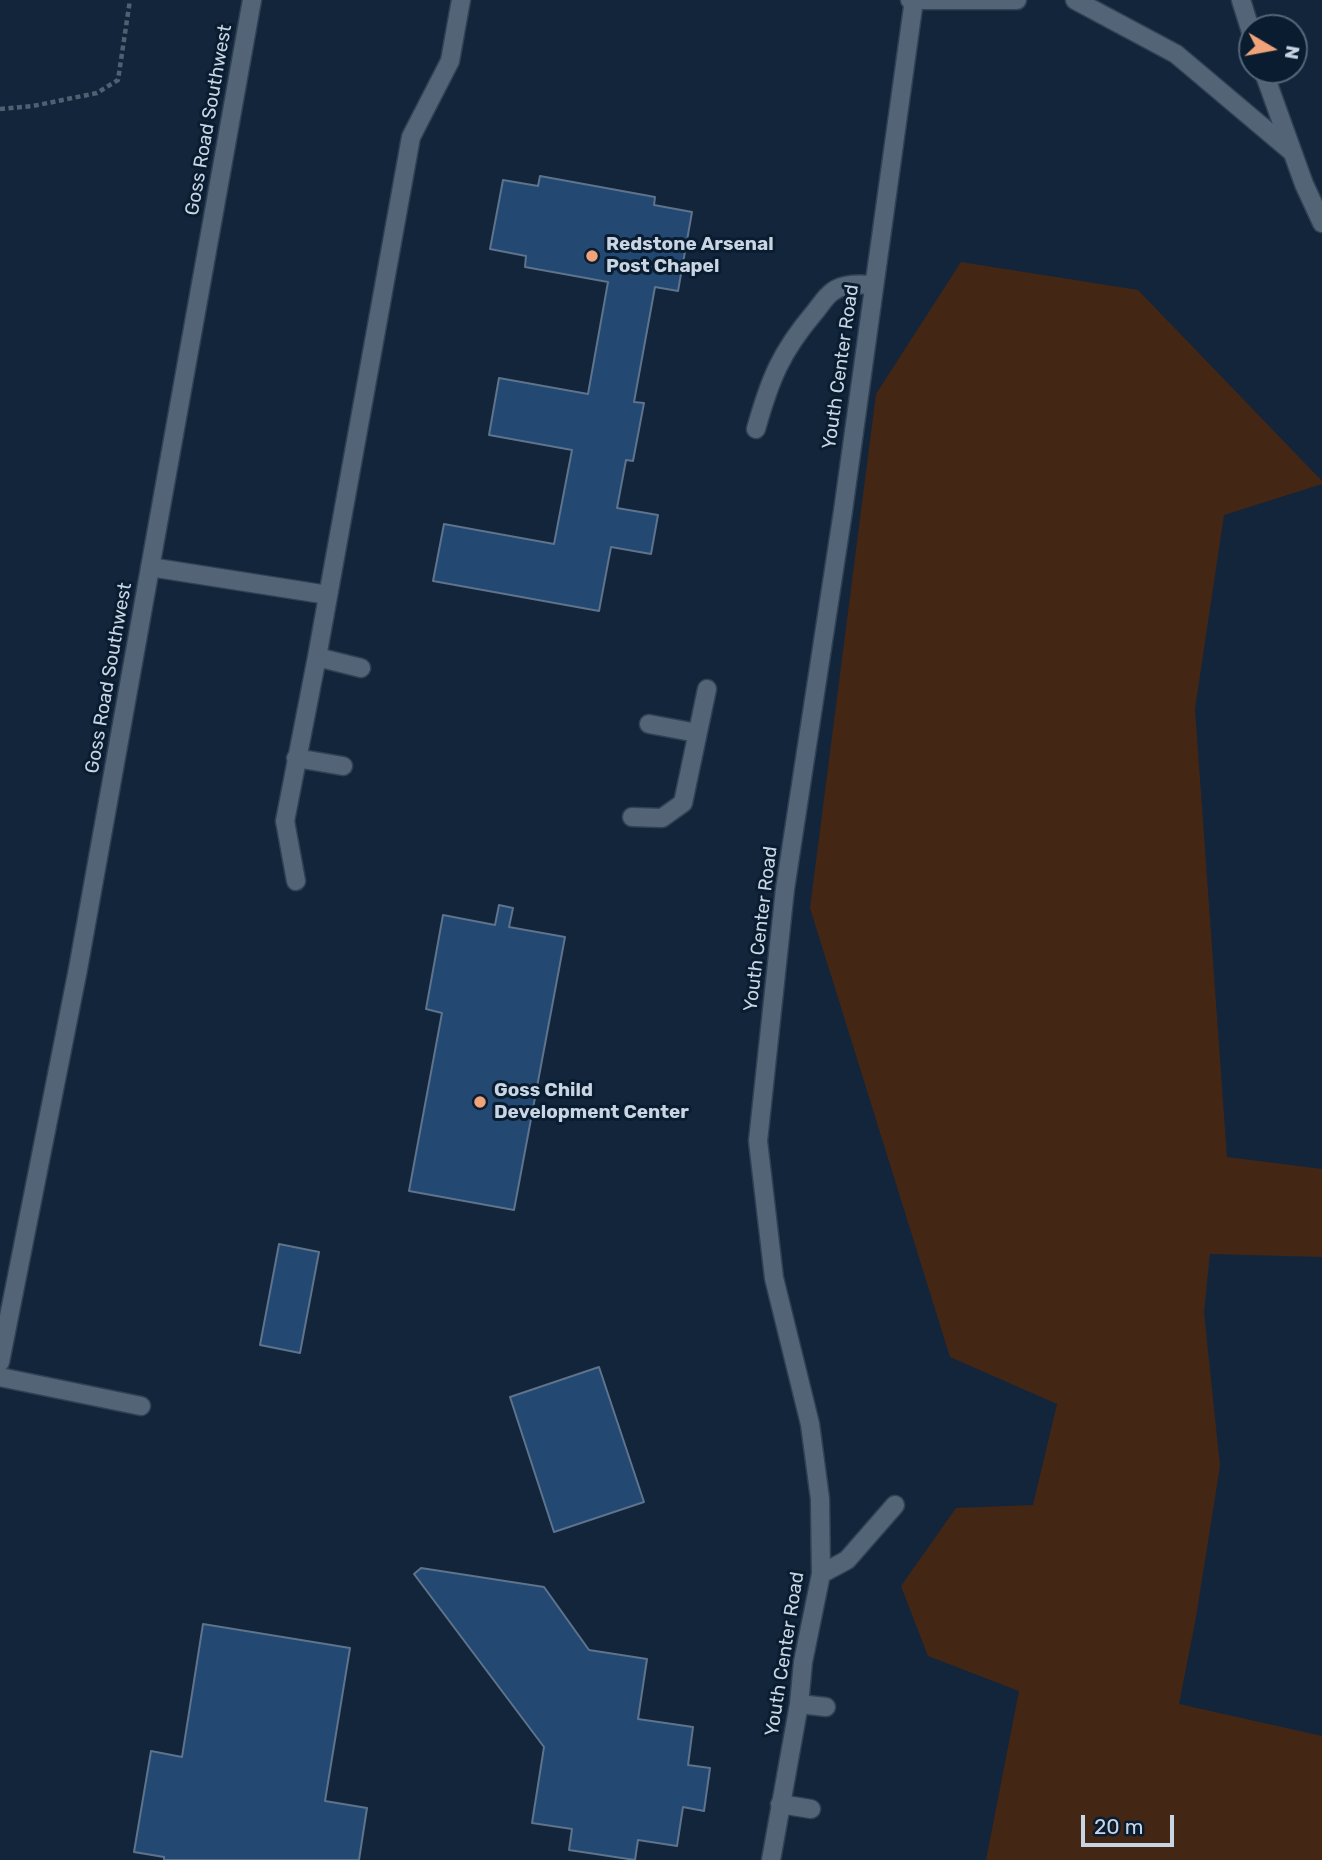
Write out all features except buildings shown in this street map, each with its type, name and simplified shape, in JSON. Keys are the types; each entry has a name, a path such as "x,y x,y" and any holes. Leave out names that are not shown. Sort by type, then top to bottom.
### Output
{"street":[{"name":"Goss Road Southwest","path":"0,1361 78,969 252,0"},
{"path":"296,881 285,821 411,137 450,61 461,0"},
{"path":"912,0 1017,0"},
{"name":"Youth Center Road","path":"771,1860 799,1704 803,1662 821,1574 819,1486 810,1424 774,1278 758,1141 785,889 843,511 912,0"},
{"path":"1074,0 1177,54 1291,150"},
{"path":"1268,84 1291,150 1322,223"},
{"path":"756,429 768,385 803,326 833,290 855,283 874,285"},
{"path":"150,567 328,596"},
{"path":"317,657 361,668"},
{"path":"632,817 662,818 683,803 707,689"},
{"path":"649,724 697,733"},
{"path":"296,758 343,766"},
{"path":"0,1377 141,1406"},
{"path":"821,1574 847,1560 895,1505"},
{"path":"799,1704 826,1707"},
{"path":"780,1804 811,1809"}],"path":[{"path":"0,109 33,106 97,93 118,80 130,0"}],"shaded area":[{"path":"961,262 1138,290 1322,481 1322,484 1224,515 1195,709 1227,1157 1322,1169 1322,1257 1210,1254 1204,1312 1220,1466 1179,1704 1322,1736 1322,1860 986,1860 1019,1691 928,1656 901,1586 956,1508 1033,1505 1057,1404 950,1357 810,908 876,394"}],"place":[{"name":"Redstone Arsenal Post Chapel","path":"592,256"},
{"name":"Goss Child Development Center","path":"480,1102"}]}
